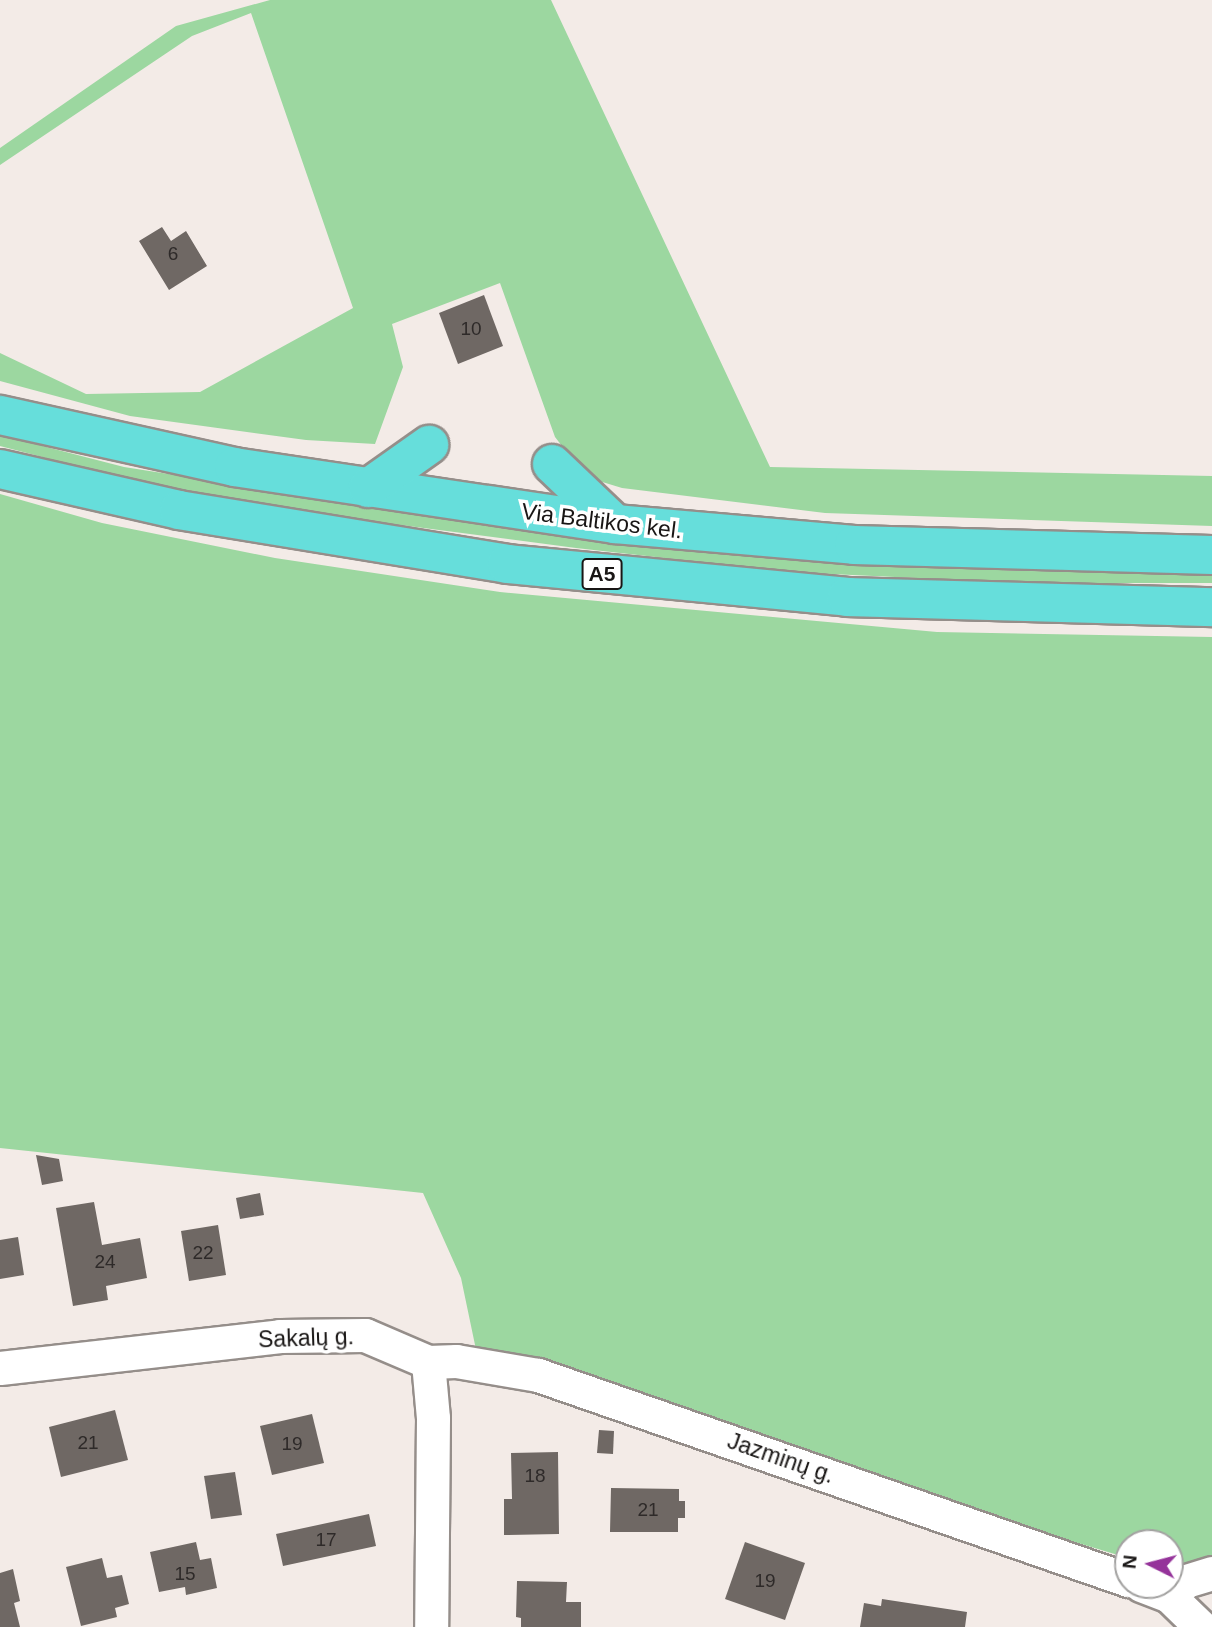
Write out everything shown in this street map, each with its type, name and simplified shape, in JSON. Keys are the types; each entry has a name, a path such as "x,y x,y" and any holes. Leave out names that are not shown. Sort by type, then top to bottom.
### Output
{"highway":[{"name":"Via Baltikos kel.","path":"0,415 166,454 368,488 615,524 854,545 1212,555"},
{"path":"368,488 429,445"},
{"path":"552,464 615,524"},
{"name":"A5","path":"0,469 179,510 508,564 847,597 1212,607"}],"street":[{"name":"Sakalų g.","path":"0,1368 281,1336 341,1335 365,1335 428,1362"},
{"name":"Jazminų g.","path":"428,1362 456,1361 538,1374 1114,1575"},
{"path":"428,1362 433,1418 431,1627"},
{"path":"1184,1581 1212,1573"},
{"path":"1166,1599 1201,1627"}],"green space":[{"path":"270,0 551,0 770,467 1212,476 1212,526 825,513 622,488 586,477 555,437 500,283 392,324 403,367 375,444 306,440 130,416 0,381 0,353 86,394 200,392 353,308 251,13 192,36 0,165 0,148 176,26"},
{"path":"0,435 124,467 575,538 787,560 1024,571 1212,572 1212,583 1025,583 788,572 576,548 301,512 123,478 0,446"},
{"path":"0,494 102,523 275,558 500,592 937,632 1212,637 1212,1559 1184,1566 1184,1529 1114,1529 1114,1554 479,1364 461,1278 423,1193 0,1148"}],"building":[{"path":"162,227 171,241 186,231 207,266 169,290 139,241"},
{"path":"484,295 503,346 458,364 439,313"},
{"path":"36,1155 59,1159 63,1181 42,1185"},
{"path":"260,1193 264,1215 240,1219 236,1198"},
{"path":"94,1202 102,1245 140,1238 147,1278 106,1286 108,1300 73,1306 56,1208"},
{"path":"218,1225 226,1275 189,1281 181,1231"},
{"path":"18,1237 24,1275 0,1279 0,1240"},
{"path":"115,1410 128,1460 61,1477 49,1427"},
{"path":"312,1414 324,1463 272,1475 260,1426"},
{"path":"599,1430 614,1431 613,1454 597,1453"},
{"path":"558,1452 559,1534 504,1535 504,1499 512,1499 511,1453"},
{"path":"235,1472 242,1515 211,1519 204,1476"},
{"path":"611,1488 679,1489 679,1501 685,1501 685,1518 678,1518 678,1532 610,1532"},
{"path":"369,1514 376,1546 283,1566 276,1534"},
{"path":"196,1542 200,1560 211,1558 217,1588 186,1595 185,1587 159,1592 150,1552"},
{"path":"745,1542 805,1563 785,1620 725,1599"},
{"path":"102,1558 107,1578 122,1575 129,1604 115,1608 117,1617 81,1626 66,1567"},
{"path":"13,1569 20,1601 14,1603 20,1627 0,1627 0,1573"},
{"path":"517,1581 567,1582 566,1602 581,1602 581,1627 521,1627 521,1618 516,1617"},
{"path":"882,1599 967,1612 965,1627 860,1627 864,1603 881,1606"}]}
